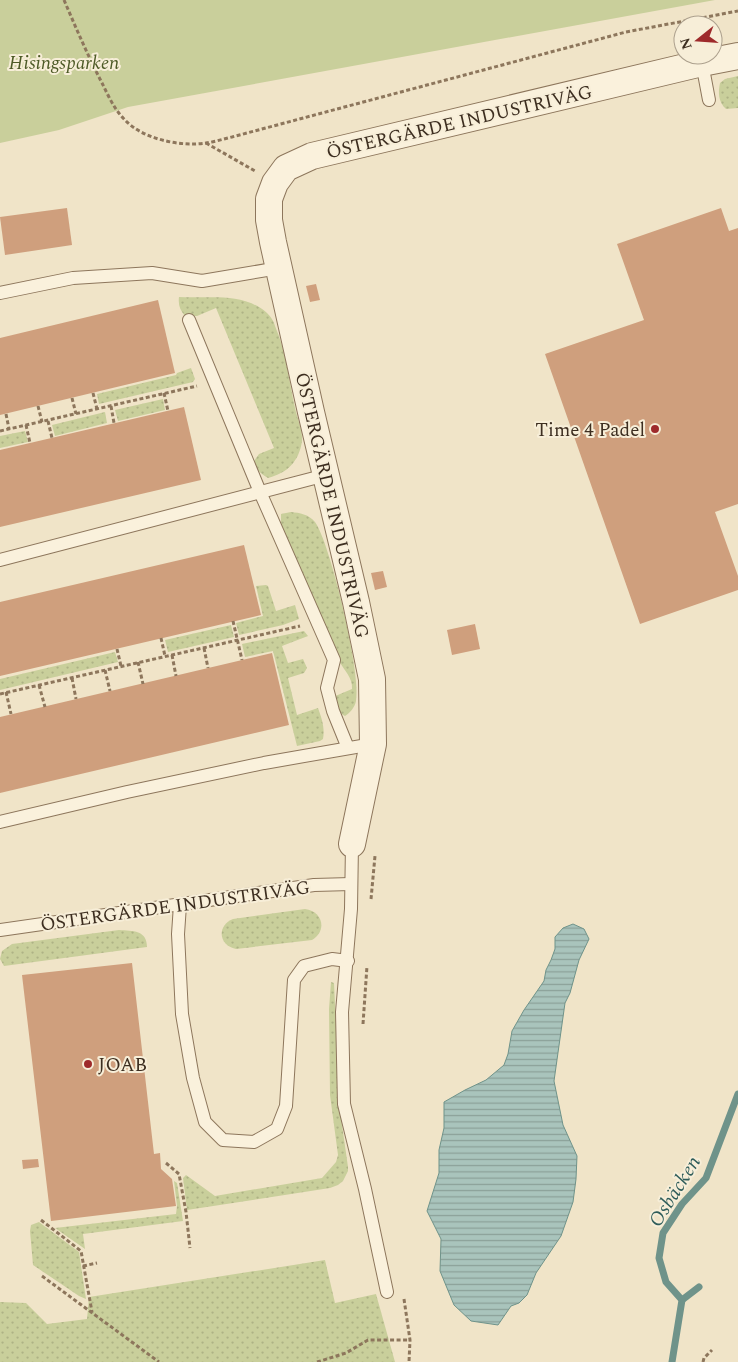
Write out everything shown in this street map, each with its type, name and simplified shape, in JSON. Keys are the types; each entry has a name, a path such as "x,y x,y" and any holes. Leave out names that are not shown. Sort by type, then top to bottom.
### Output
{"street":[{"name":"ÖSTERGÄRDE INDUSTRIVÄG","path":"723,59 738,56"},
{"name":"ÖSTERGÄRDE INDUSTRIVÄG","path":"355,834 373,744 372,678 269,220 269,199 275,182 286,168 312,156 694,65"}],"lane":[{"path":"702,65 709,100"},
{"path":"0,293 73,278 152,273 202,281 279,268"},
{"path":"189,320 260,492 334,660 327,688 332,711 348,748"},
{"path":"0,560 326,475"},
{"path":"0,822 127,792 264,763 373,744"},
{"name":"ÖSTERGÄRDE INDUSTRIVÄG","path":"355,834 348,961 342,1012 344,1104 365,1189 387,1292"},
{"name":"ÖSTERGÄRDE INDUSTRIVÄG","path":"0,930 314,885 351,884"},
{"path":"180,905 178,934 182,1014 193,1078 205,1122 223,1140 254,1142 277,1128 286,1106 294,980 304,966 332,959 348,961"}],"path":[{"path":"64,0 100,79 123,119 147,135 189,144 205,143 626,32 738,11"},
{"path":"205,143 275,182"},
{"path":"0,432 215,382"},
{"path":"93,393 97,409"},
{"path":"164,394 168,411"},
{"path":"72,398 76,414"},
{"path":"38,406 42,422"},
{"path":"111,406 114,423"},
{"path":"6,414 9,430"},
{"path":"48,421 52,438"},
{"path":"26,426 30,443"},
{"path":"233,621 242,660"},
{"path":"0,694 317,622"},
{"path":"161,638 165,656"},
{"path":"204,648 208,668"},
{"path":"117,649 121,666"},
{"path":"172,655 176,676"},
{"path":"138,662 143,684"},
{"path":"105,670 110,691"},
{"path":"72,677 76,699"},
{"path":"39,685 45,706"},
{"path":"6,692 11,714"},
{"path":"355,834 373,835 375,847 371,907"},
{"path":"362,1026 367,957"},
{"path":"166,1162 179,1174 190,1248"},
{"path":"41,1220 81,1251 92,1313"},
{"path":"84,1266 97,1264"},
{"path":"42,1276 159,1362"},
{"path":"404,1296 410,1340 409,1362"},
{"path":"317,1362 346,1353 368,1340 410,1340"},
{"path":"703,1362 704,1358 712,1350"}],"green space":[{"name":"Hisingsparken","path":"0,0 715,0 128,107 59,130 0,143"},
{"path":"738,76 738,108 726,109 719,97 720,83 725,79"},
{"path":"179,297 236,299 257,306 273,320 285,356 302,437 295,461 281,473 268,478 256,467 254,461 259,454 274,448 216,308 197,316 185,316 180,307"},
{"path":"191,368 195,379 193,382 99,404 97,394 176,375"},
{"path":"163,399 165,410 118,421 115,410"},
{"path":"105,412 107,423 55,436 52,425"},
{"path":"25,431 28,442 0,448 0,436"},
{"path":"301,513 315,522 329,555 336,581 350,639 357,687 356,701 352,710 345,716 336,708 333,697 352,689 351,681 339,661 281,524 281,514"},
{"path":"256,586 268,586 276,611 295,605 299,619 283,625 239,635 236,623 263,616"},
{"path":"231,625 234,637 168,652 165,640"},
{"path":"304,631 308,636 282,646 288,663 303,659 307,668 304,673 288,678 297,715 318,708 324,735 320,741 297,746 273,651 245,657 242,644"},
{"path":"115,652 118,662 0,690 0,679"},
{"path":"305,909 316,913 321,921 320,931 312,940 236,949 230,947 223,940 222,931 224,926 233,919"},
{"path":"119,930 134,931 142,934 145,937 147,947 4,966 0,959 2,951 12,944"},
{"path":"331,982 334,983 340,1111 348,1167 343,1181 330,1188 187,1210 183,1178 186,1175 215,1196 322,1178 336,1162 338,1155 330,1095 329,1009"},
{"path":"174,1181 177,1183 183,1221 83,1234 85,1249 55,1228 176,1214"},
{"path":"39,1222 79,1252 86,1299 33,1265 30,1231 31,1225"},
{"path":"325,1260 335,1303 376,1294 395,1362 0,1362 0,1302 26,1303 47,1324 87,1319 89,1297"}],"water":[{"path":"573,924 584,929 589,939 579,960 570,993 565,1003 554,1081 563,1125 577,1156 573,1202 561,1236 536,1273 527,1295 519,1303 511,1306 498,1325 471,1321 454,1305 440,1271 441,1239 427,1211 439,1173 439,1150 444,1128 444,1102 486,1080 504,1065 512,1031 544,981 546,970 555,949 555,937 563,928"}],"building":[{"path":"67,208 72,245 5,255 0,217"},
{"name":"Time 4 Padel","path":"721,208 729,231 738,228 738,504 715,512 738,576 738,590 640,624 545,354 644,320 617,244"},
{"path":"316,284 320,300 310,302 306,286"},
{"path":"158,300 175,373 0,415 0,338"},
{"path":"184,407 201,480 0,527 0,450"},
{"path":"244,545 261,615 0,676 0,602"},
{"path":"383,571 387,587 375,590 371,573"},
{"path":"475,624 480,649 452,655 447,630"},
{"path":"272,653 289,725 0,793 0,717"},
{"name":"JOAB","path":"132,963 154,1154 160,1153 161,1169 172,1179 176,1206 51,1221 22,975"},
{"path":"38,1159 39,1167 23,1169 22,1160"}],"waterway":[{"name":"Osbäcken","path":"672,1362 682,1300 666,1282 659,1258 663,1233 682,1204 706,1178 738,1094"},
{"path":"682,1300 699,1287"}],"place":[{"name":"Time 4 Padel","path":"655,429"},
{"name":"JOAB","path":"88,1064"}]}
